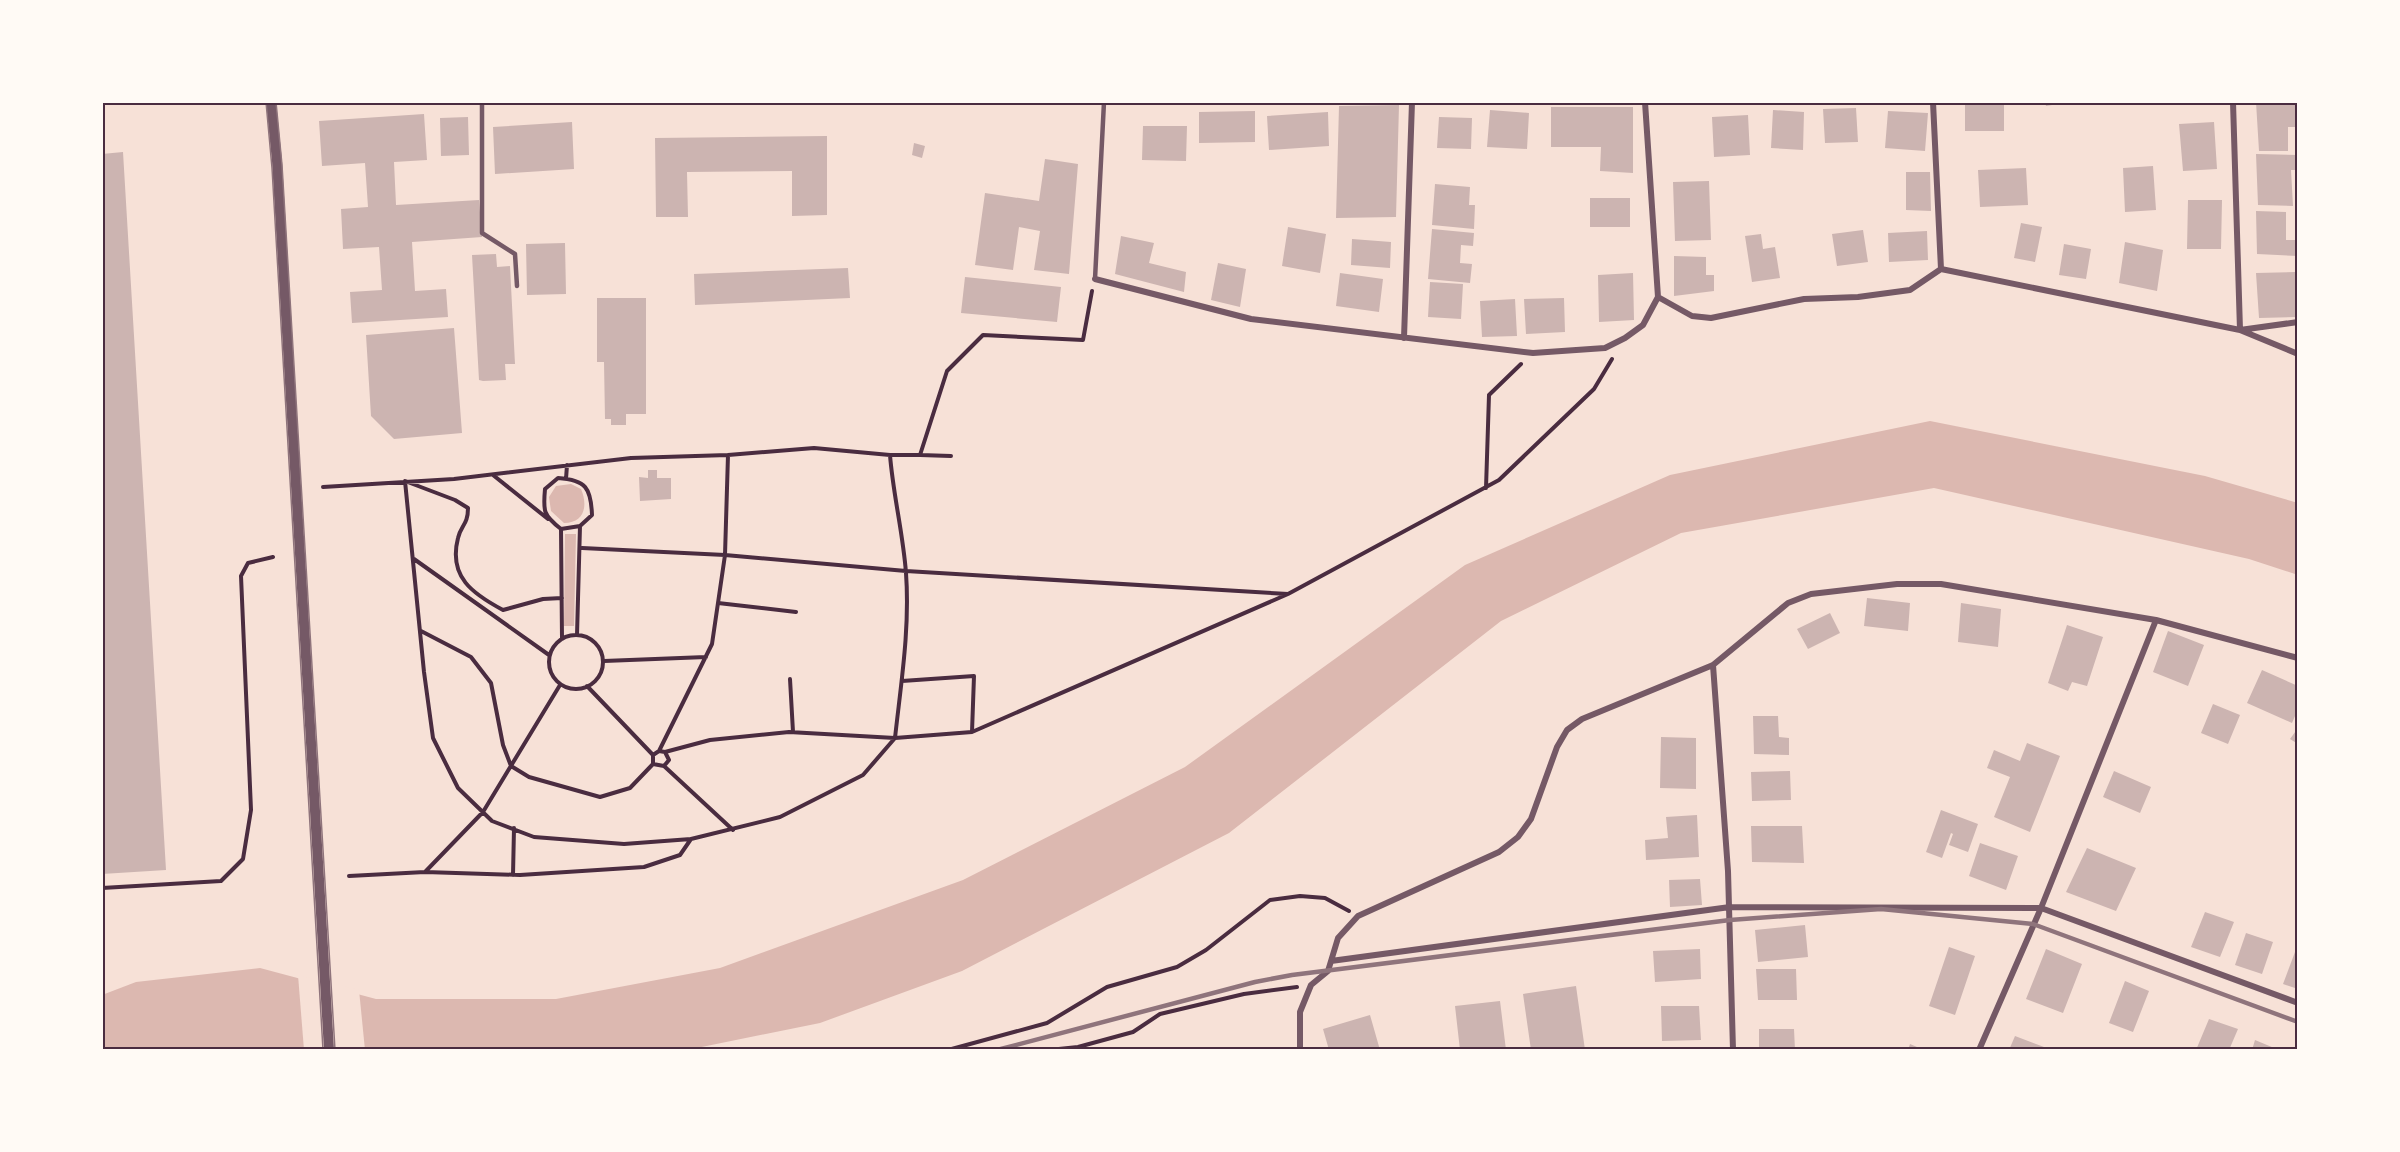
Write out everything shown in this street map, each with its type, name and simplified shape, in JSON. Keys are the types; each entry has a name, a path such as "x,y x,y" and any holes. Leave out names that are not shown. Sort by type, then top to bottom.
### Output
{"street":[{"path":"272,102 329,1050"},
{"path":"1404,338 1412,102"},
{"path":"1095,279 1251,319 1533,353 1605,348 1625,338 1643,325 1658,297 1645,102"},
{"path":"1933,102 1941,269"},
{"path":"2233,102 2240,330"},
{"path":"1658,297 1692,316 1711,318 1804,299 1858,297 1910,290 1941,269 2240,330 2298,354"},
{"path":"2240,330 2298,322"},
{"path":"1300,1050 1300,1012 1311,985 1329,971 1338,938 1358,916 1499,852 1518,837 1531,819 1557,747 1567,730 1582,719 1713,664 1788,603 1811,594 1897,584 1941,584 2156,620 2298,658"},
{"path":"1979,1050 2041,908 2156,620"},
{"path":"1713,664 1730,907 1733,1050"},
{"path":"1331,961 1730,907 2041,908 2298,1003"}],"lane":[{"path":"482,102 482,233 515,254 517,286"},
{"path":"1095,279 1104,102"}],"path":[{"path":"920,455 947,371 983,336 1083,340 1095,279"},
{"path":"659,750 665,752 710,740 793,732 895,738 972,732 1288,594 1486,488 1499,480 1594,389 1625,338"},
{"path":"1486,488 1489,395 1533,353"},
{"path":"323,487 492,474 631,458 728,455 814,448 890,455 951,456"},
{"path":"653,755 659,750 681,711 712,644 725,555 728,455"},
{"path":"405,482 433,738 458,788 492,821 534,837 624,844 691,839 780,817 863,776 895,738 907,637 906,571 890,455"},
{"path":"567,465 567,479"},
{"path":"492,474 548,519 561,529 580,526 592,515 591,496 584,485 575,480 558,478 546,489 543,508 548,519"},
{"path":"405,482 455,500 468,508 468,520 458,536 456,551 464,582 478,597 503,609 543,599 562,598"},
{"path":"577,635 580,526"},
{"path":"561,529 562,639"},
{"path":"582,548 725,555 906,571 1288,594"},
{"path":"102,888 221,881 243,859 251,810 241,576 248,563 273,558"},
{"path":"413,558 549,655"},
{"path":"718,603 796,612"},
{"path":"420,630 471,657 491,683 503,746 512,766 529,777 600,797 630,788 653,764 653,755 587,686"},
{"path":"577,635 589,638 600,648 604,661 597,679 587,686 560,685 552,677 549,655 555,644 562,639 577,635"},
{"path":"604,661 706,657"},
{"path":"902,681 974,676 972,732"},
{"path":"790,679 793,732"},
{"path":"425,872 483,812 560,685"},
{"path":"664,766 669,760 665,752"},
{"path":"653,764 664,766 733,830"},
{"path":"513,875 514,828"},
{"path":"349,876 425,872 513,875 644,867 680,855 691,839"},
{"path":"948,1050 1047,1023 1107,987 1177,967 1206,950 1270,900 1300,896 1325,898 1358,916"},
{"path":"1050,1050 1078,1047 1133,1032 1160,1014 1244,994 1311,985"}],"shaded area":[{"path":"1930,421 2205,476 2298,503 2298,575 2249,559 1934,488 1681,533 1501,621 1229,833 962,971 820,1023 687,1050 102,1050 102,995 136,982 260,968 376,999 556,999 720,968 963,880 1185,767 1465,565 1670,475"},
{"path":"571,484 581,489 584,507 576,520 564,523 551,511 549,497 556,486"},
{"path":"565,534 576,534 574,626 564,626"}],"pier":[{"path":"298,975 359,990 365,1050 304,1050"}],"building":[{"path":"1965,102 2004,102 2004,131 1965,131"},
{"path":"2045,102 2064,102 2064,103 2046,106"},
{"path":"2256,102 2297,102 2298,127 2288,127 2288,151 2259,151"},
{"path":"1399,105 1396,217 1336,218 1339,106"},
{"path":"1551,107 1633,107 1633,173 1600,171 1601,147 1551,147"},
{"path":"1856,108 1858,142 1825,143 1823,109"},
{"path":"1490,110 1529,113 1527,149 1487,147"},
{"path":"1773,110 1804,112 1803,150 1771,148"},
{"path":"1255,111 1255,142 1199,143 1199,112"},
{"path":"1888,111 1928,113 1925,151 1885,148"},
{"path":"1328,112 1329,146 1269,150 1267,116"},
{"path":"424,114 427,160 394,162 396,205 479,200 482,237 412,242 415,291 446,289 448,317 352,323 350,292 382,290 379,247 343,249 341,209 368,207 365,163 322,166 319,121"},
{"path":"1748,115 1750,155 1714,157 1712,117"},
{"path":"468,117 469,155 441,156 440,118"},
{"path":"1439,117 1472,118 1471,149 1437,148"},
{"path":"572,122 574,169 495,174 493,127"},
{"path":"2214,122 2217,169 2183,171 2179,124"},
{"path":"1143,126 1187,126 1186,161 1142,160"},
{"path":"827,136 827,215 792,216 792,171 687,172 688,217 656,217 655,138"},
{"path":"914,143 925,146 922,158 912,155"},
{"path":"123,152 166,870 102,874 102,154"},
{"path":"2256,154 2298,155 2298,170 2291,170 2293,206 2258,205"},
{"path":"1045,159 1078,164 1069,274 1034,270 1040,231 1019,227 1013,270 975,265 985,193 1039,201"},
{"path":"2153,166 2156,210 2125,212 2123,168"},
{"path":"2026,168 2028,205 1980,207 1978,170"},
{"path":"1906,172 1930,172 1931,211 1906,210"},
{"path":"1709,181 1711,240 1675,241 1673,182"},
{"path":"1435,184 1470,187 1469,205 1475,205 1474,229 1432,225"},
{"path":"1590,198 1630,198 1630,227 1590,227"},
{"path":"2188,200 2222,200 2221,249 2187,249"},
{"path":"2256,211 2286,212 2286,240 2298,240 2298,256 2257,254"},
{"path":"2021,223 2042,227 2035,262 2014,258"},
{"path":"1288,227 1326,234 1320,273 1282,266"},
{"path":"1432,229 1474,233 1473,246 1461,245 1460,263 1472,264 1470,283 1428,279"},
{"path":"1863,230 1868,262 1837,266 1832,234"},
{"path":"1927,231 1928,260 1889,262 1888,233"},
{"path":"1761,234 1763,249 1775,247 1780,278 1752,282 1745,236"},
{"path":"1121,236 1154,243 1149,263 1186,272 1184,292 1115,274"},
{"path":"1352,239 1391,242 1390,268 1351,265"},
{"path":"2125,242 2163,250 2157,291 2119,283"},
{"path":"565,243 566,294 527,295 526,244"},
{"path":"2064,244 2091,249 2086,279 2059,275"},
{"path":"496,254 497,267 510,266 515,364 505,364 506,380 483,381 479,380 472,255"},
{"path":"1674,256 1706,257 1706,275 1714,275 1714,291 1674,296"},
{"path":"1218,263 1246,269 1240,307 1211,300"},
{"path":"848,268 850,298 695,305 694,274"},
{"path":"2295,272 2297,317 2259,318 2256,273"},
{"path":"1340,273 1383,279 1379,312 1336,306"},
{"path":"1633,273 1634,320 1599,322 1598,275"},
{"path":"965,277 1061,287 1057,322 961,313"},
{"path":"1430,282 1463,284 1461,319 1428,317"},
{"path":"597,298 646,298 646,414 626,414 626,425 611,425 611,419 605,419 604,362 597,362"},
{"path":"1564,298 1565,332 1526,334 1524,299"},
{"path":"1515,299 1517,336 1482,337 1480,301"},
{"path":"454,328 462,433 394,439 371,416 366,335"},
{"path":"648,470 657,470 657,478 671,478 671,499 640,501 639,477 648,478"},
{"path":"1867,598 1910,603 1908,631 1864,626"},
{"path":"1961,603 2001,609 1998,647 1958,642"},
{"path":"1830,613 1840,633 1808,649 1797,629"},
{"path":"2067,625 2103,637 2087,686 2072,682 2068,691 2048,683"},
{"path":"2168,631 2204,645 2188,686 2153,672"},
{"path":"2262,670 2298,686 2298,709 2292,723 2247,703"},
{"path":"2213,704 2240,715 2228,744 2201,733"},
{"path":"1753,716 1778,716 1779,737 1789,738 1789,755 1754,754"},
{"path":"2298,728 2298,744 2290,739"},
{"path":"1661,737 1696,738 1696,789 1660,788"},
{"path":"2027,743 2060,756 2030,832 1994,817 2010,777 1987,768 1994,750 2020,761"},
{"path":"1790,771 1791,800 1752,801 1751,772"},
{"path":"2114,771 2151,787 2140,813 2103,797"},
{"path":"1941,810 1978,824 1968,852 1949,845 1953,834 1951,833 1942,858 1926,852"},
{"path":"1697,815 1699,857 1646,860 1645,840 1668,838 1666,817"},
{"path":"1751,826 1802,826 1804,863 1752,862"},
{"path":"1980,843 2018,856 2006,890 1969,876"},
{"path":"2087,848 2136,868 2116,911 2066,892"},
{"path":"1700,879 1702,905 1670,907 1669,880"},
{"path":"2205,912 2234,922 2220,957 2191,947"},
{"path":"1805,925 1808,957 1758,962 1755,930"},
{"path":"2246,933 2273,942 2262,974 2235,965"},
{"path":"1949,947 1975,956 1955,1015 1929,1006"},
{"path":"1700,949 1701,979 1655,982 1653,951"},
{"path":"2046,949 2082,964 2063,1013 2026,999"},
{"path":"2295,952 2298,952 2298,989 2283,984"},
{"path":"1756,969 1796,969 1797,1000 1758,1000"},
{"path":"2125,981 2149,991 2133,1032 2109,1023"},
{"path":"1576,986 1585,1050 1531,1050 1523,994"},
{"path":"1500,1001 1506,1050 1460,1050 1455,1006"},
{"path":"1661,1006 1699,1006 1701,1040 1662,1041"},
{"path":"1370,1015 1380,1050 1329,1050 1323,1029"},
{"path":"2209,1019 2238,1029 2229,1050 2196,1050"},
{"path":"1759,1029 1794,1029 1795,1050 1759,1050"},
{"path":"2015,1036 2044,1047 2042,1050 2009,1050"},
{"path":"2255,1040 2279,1050 2252,1050"},
{"path":"1910,1044 1924,1050 1908,1050"}],"tram line":[{"path":"266,102 272,168 323,1050"},
{"path":"276,102 282,165 335,1050"}],"railway":[{"path":"997,1050 1255,982 1292,975 1730,920 1881,909 2033,924 2298,1022"}]}
